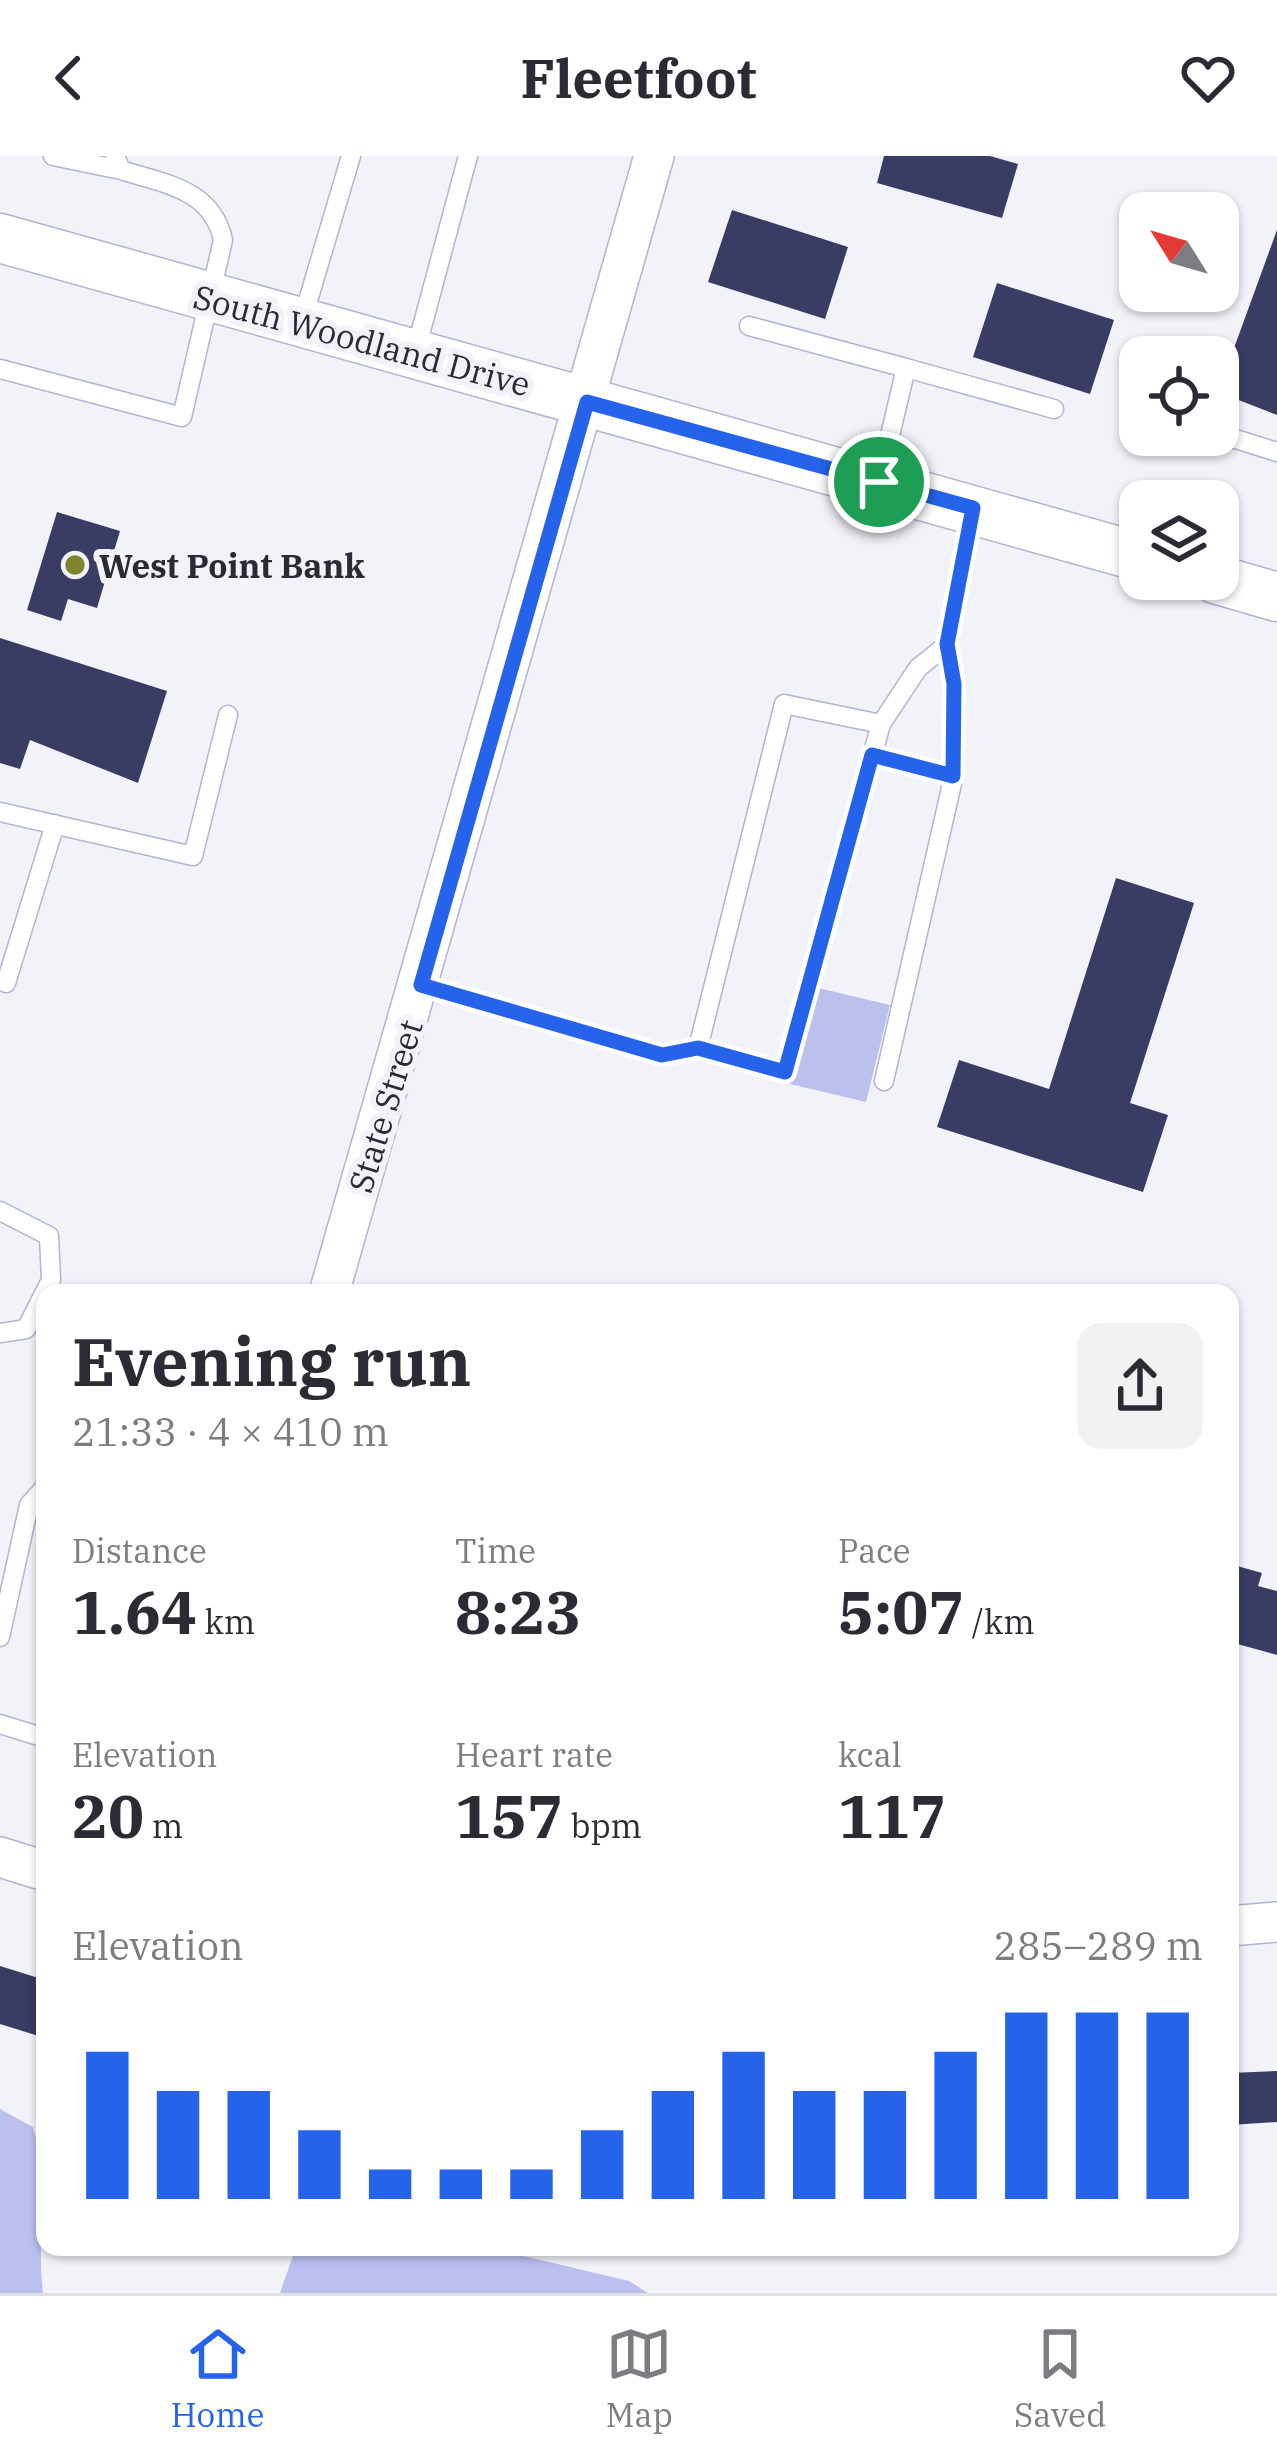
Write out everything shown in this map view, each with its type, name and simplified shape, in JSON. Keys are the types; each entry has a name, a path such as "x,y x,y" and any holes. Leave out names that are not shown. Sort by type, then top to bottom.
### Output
{"street":[{"name":"State Street","path":"332,1284 421,985 654,156"},
{"name":"South Woodland Drive","path":"0,238 1119,551"},
{"path":"1239,586 1277,597"},
{"path":"0,1857 36,1867"},
{"path":"1239,1925 1277,1922"}],"lane":[{"path":"0,369 182,417 212,299 223,240 218,219 196,194 118,163 53,156"},
{"path":"302,321 351,156"},
{"path":"415,353 468,156"},
{"path":"749,326 1054,409"},
{"path":"879,482 906,368"},
{"path":"1239,440 1277,452"},
{"path":"884,1081 953,776 954,684 947,644 973,508"},
{"path":"421,985 662,1055 698,1048 785,1072 881,724 918,668 947,644"},
{"path":"698,1048 784,704 881,724"},
{"path":"0,812 194,856 228,715"},
{"path":"872,755 953,776"},
{"path":"6,983 55,824"},
{"path":"0,1211 50,1236 49,1284"},
{"path":"0,1334 26,1329 36,1309"},
{"path":"0,1637 29,1504 36,1497"},
{"path":"0,1724 36,1735"}],"shaded area":[{"path":"814,987 890,1005 866,1102 790,1084"},
{"path":"0,2109 33,2127 36,2140 36,2256 41,2256 43,2293 0,2293"},
{"path":"293,2256 524,2256 629,2281 648,2293 280,2293"}],"building":[{"path":"884,156 990,156 1018,164 1002,218 877,183"},
{"path":"732,210 848,247 825,319 708,282"},
{"path":"1277,230 1277,415 1239,400 1238,336"},
{"path":"997,283 1114,320 1090,394 973,357"},
{"name":"West Point Bank","path":"57,512 120,531 97,608 68,599 61,621 27,610"},
{"path":"0,638 167,691 138,783 30,740 20,769 0,763"},
{"path":"1116,878 1194,903 1130,1103 1168,1115 1143,1192 937,1127 959,1060 1049,1089"},
{"path":"1239,1567 1262,1573 1258,1586 1277,1591 1277,1655 1239,1644"},
{"path":"0,1966 36,1977 36,2035 0,2024"},
{"path":"1277,2071 1277,2122 1239,2124 1239,2073"}],"place":[{"name":"West Point Bank","path":"75,565"}],"route":[{"path":"587,402 879,482 973,508 947,644 954,684 953,776 872,755 785,1072 698,1048 662,1055 421,985 587,402"}]}
